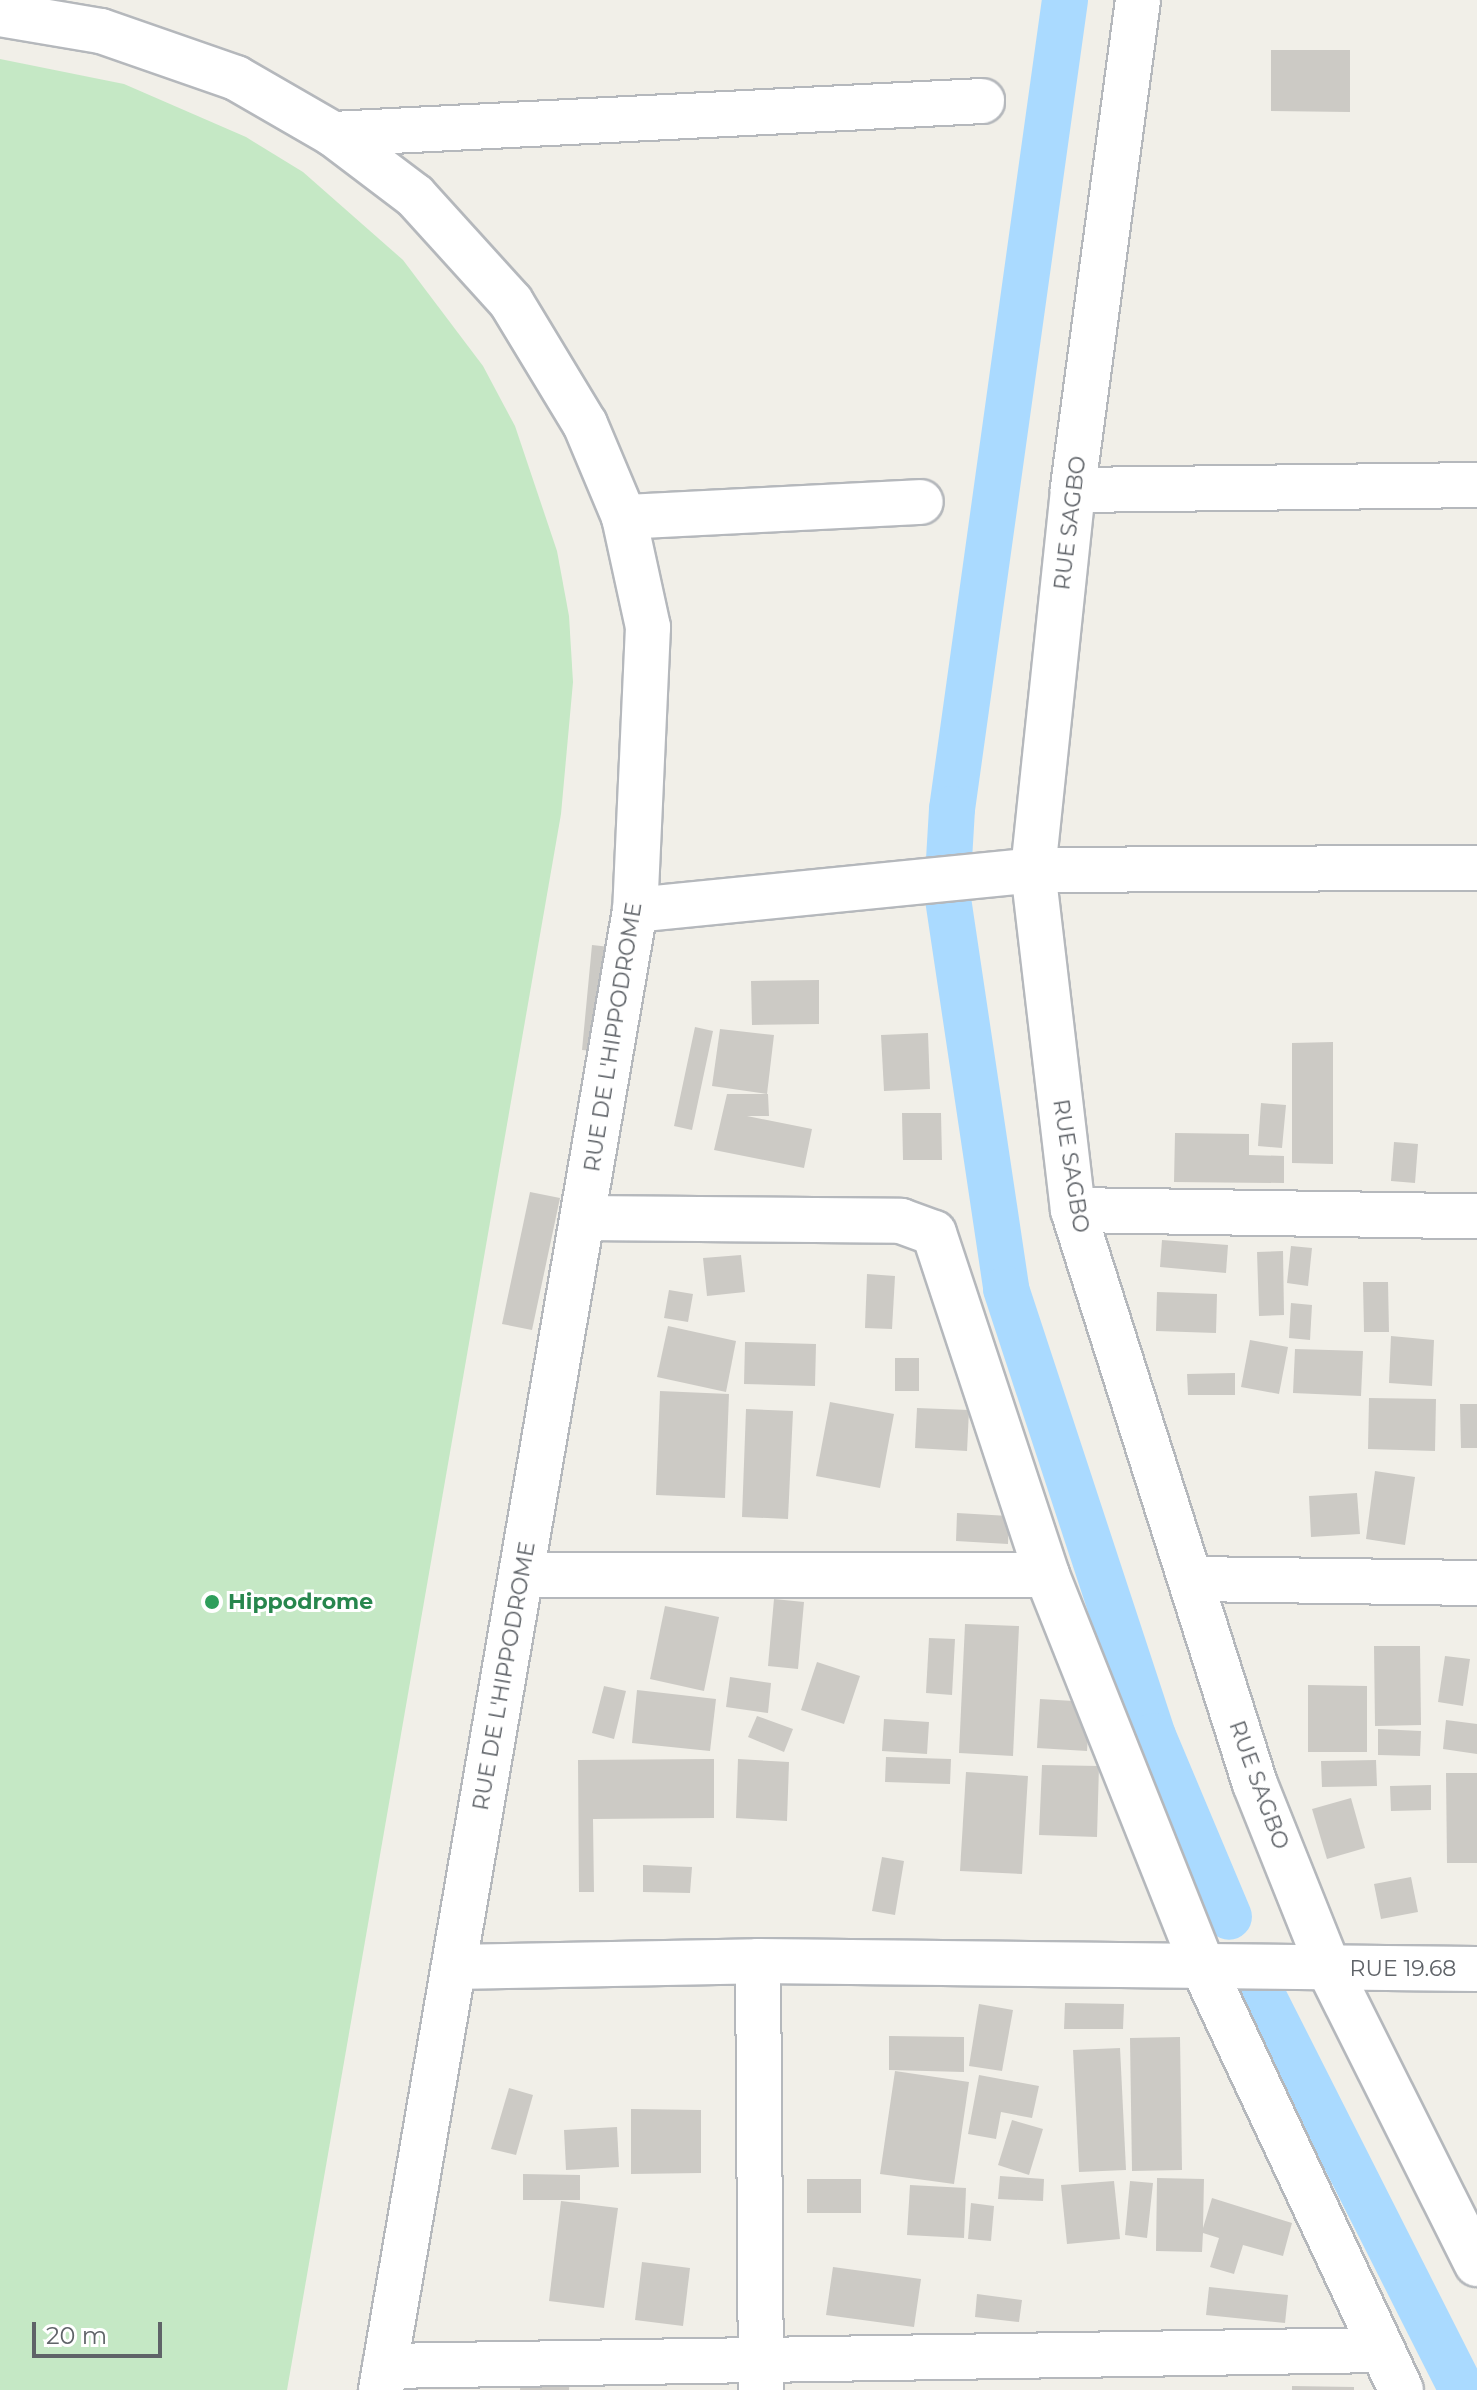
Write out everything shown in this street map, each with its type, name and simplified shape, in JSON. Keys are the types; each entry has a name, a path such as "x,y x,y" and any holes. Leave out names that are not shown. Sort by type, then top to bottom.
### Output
{"street":[{"name":"RUE SAGBO","path":"1138,0 1073,490 1033,870 1073,1210 1255,1784 1329,1969 1477,2264"},
{"name":"RUE DE L'HIPPODROME","path":"0,14 101,31 170,51 236,78 333,134 415,196 511,302 585,424 624,517 648,627 635,910 383,2378"},
{"path":"333,134 982,101"},
{"path":"1073,490 1477,485"},
{"path":"624,517 921,502"},
{"path":"635,910 1033,870 1477,868"},
{"path":"1073,1210 1477,1216"},
{"path":"583,1218 901,1221 934,1233 1047,1575 1202,1965 1401,2390"},
{"path":"521,1575 1047,1575"},
{"path":"1191,1579 1477,1583"},
{"path":"758,1961 762,2374"},
{"name":"RUE 19.68","path":"454,1967 758,1961 1477,1969"},
{"path":"383,2378 762,2374 1380,2350"}],"green space":[{"name":"Hippodrome","path":"0,59 124,84 246,137 303,172 403,260 483,366 515,426 557,551 569,616 573,682 561,814 287,2390 0,2390"}],"building":[{"path":"1271,50 1350,50 1350,112 1271,111"},
{"path":"592,945 637,950 628,1054 582,1050"},
{"path":"819,980 819,1024 752,1025 751,981"},
{"path":"695,1027 713,1031 692,1130 674,1126"},
{"path":"720,1029 774,1035 767,1094 712,1086"},
{"path":"928,1033 930,1089 884,1091 881,1035"},
{"path":"1333,1042 1333,1164 1292,1163 1292,1043"},
{"path":"727,1094 768,1094 769,1116 747,1116 812,1129 804,1168 714,1150"},
{"path":"1261,1103 1286,1105 1282,1148 1258,1146"},
{"path":"902,1113 941,1113 942,1160 903,1160"},
{"path":"1175,1133 1249,1134 1249,1155 1284,1156 1284,1183 1174,1182"},
{"path":"1394,1142 1418,1144 1415,1183 1391,1181"},
{"path":"530,1192 560,1198 532,1330 502,1324"},
{"path":"1162,1240 1228,1245 1226,1273 1160,1267"},
{"path":"1291,1246 1312,1248 1308,1286 1287,1283"},
{"path":"1283,1251 1284,1315 1259,1316 1257,1252"},
{"path":"741,1255 745,1292 707,1296 703,1258"},
{"path":"867,1274 895,1276 892,1329 865,1328"},
{"path":"1363,1282 1388,1282 1389,1332 1364,1332"},
{"path":"669,1290 693,1294 688,1322 664,1318"},
{"path":"1157,1292 1217,1294 1216,1333 1156,1331"},
{"path":"1291,1303 1312,1305 1310,1340 1289,1338"},
{"path":"668,1326 736,1341 726,1392 657,1377"},
{"path":"1391,1336 1434,1340 1432,1386 1389,1383"},
{"path":"1250,1340 1288,1347 1279,1394 1241,1387"},
{"path":"745,1342 816,1344 815,1386 744,1384"},
{"path":"1295,1349 1363,1351 1361,1396 1293,1393"},
{"path":"895,1358 919,1358 919,1391 895,1391"},
{"path":"1235,1373 1235,1395 1188,1395 1187,1374"},
{"path":"660,1391 729,1394 725,1498 656,1495"},
{"path":"1369,1398 1436,1399 1435,1451 1368,1449"},
{"path":"830,1402 894,1414 880,1488 816,1476"},
{"path":"1460,1404 1477,1404 1477,1448 1461,1448"},
{"path":"917,1408 969,1410 967,1451 915,1448"},
{"path":"746,1409 793,1411 788,1519 742,1517"},
{"path":"1375,1471 1415,1477 1405,1545 1366,1539"},
{"path":"1357,1493 1360,1534 1311,1537 1309,1496"},
{"path":"957,1513 1009,1516 1008,1544 956,1541"},
{"path":"774,1599 804,1602 798,1669 768,1666"},
{"path":"665,1606 719,1617 704,1691 650,1679"},
{"path":"965,1624 1019,1626 1013,1756 959,1753"},
{"path":"929,1638 955,1639 952,1695 926,1693"},
{"path":"1374,1646 1420,1646 1421,1725 1375,1726"},
{"path":"1445,1656 1470,1659 1463,1706 1438,1702"},
{"path":"817,1662 860,1676 844,1724 801,1710"},
{"path":"730,1677 771,1683 768,1713 726,1707"},
{"path":"1308,1685 1367,1686 1367,1752 1308,1752"},
{"path":"604,1686 626,1691 614,1739 592,1733"},
{"path":"637,1690 716,1699 710,1751 632,1743"},
{"path":"1040,1699 1090,1702 1087,1751 1037,1748"},
{"path":"757,1716 793,1729 784,1752 748,1737"},
{"path":"884,1719 929,1722 927,1754 882,1751"},
{"path":"1446,1720 1477,1724 1477,1754 1443,1749"},
{"path":"1378,1729 1421,1731 1420,1756 1378,1755"},
{"path":"886,1757 951,1759 950,1784 885,1782"},
{"path":"714,1759 714,1818 593,1819 594,1892 579,1892 578,1760"},
{"path":"738,1759 789,1762 787,1821 736,1818"},
{"path":"1376,1760 1377,1786 1322,1787 1321,1761"},
{"path":"1042,1765 1099,1766 1097,1837 1039,1835"},
{"path":"966,1772 1028,1776 1022,1874 960,1871"},
{"path":"1446,1773 1477,1773 1477,1863 1447,1863"},
{"path":"1431,1785 1431,1810 1391,1811 1390,1786"},
{"path":"1351,1798 1365,1848 1327,1859 1312,1809"},
{"path":"882,1857 904,1861 895,1915 872,1911"},
{"path":"643,1865 692,1867 690,1893 643,1892"},
{"path":"1411,1877 1418,1912 1381,1919 1374,1884"},
{"path":"1065,2003 1124,2004 1123,2029 1064,2029"},
{"path":"979,2004 1013,2010 1002,2071 969,2066"},
{"path":"889,2036 964,2037 964,2072 889,2070"},
{"path":"1180,2037 1182,2170 1132,2171 1130,2038"},
{"path":"1120,2048 1126,2170 1079,2172 1073,2050"},
{"path":"895,2071 969,2082 954,2184 880,2174"},
{"path":"979,2075 1039,2086 1032,2118 1001,2112 996,2139 968,2134"},
{"path":"509,2088 533,2095 516,2155 491,2149"},
{"path":"631,2109 701,2110 701,2173 631,2174"},
{"path":"1012,2120 1043,2129 1029,2175 998,2165"},
{"path":"617,2127 619,2167 566,2170 564,2130"},
{"path":"523,2174 580,2175 580,2200 523,2200"},
{"path":"1000,2176 1044,2179 1043,2201 998,2199"},
{"path":"1157,2178 1204,2179 1203,2228 1212,2198 1292,2223 1283,2256 1243,2245 1234,2274 1210,2267 1219,2238 1203,2233 1202,2252 1156,2251"},
{"path":"807,2179 861,2179 861,2213 807,2213"},
{"path":"1114,2181 1120,2239 1067,2244 1061,2185"},
{"path":"1130,2181 1153,2183 1147,2238 1125,2235"},
{"path":"910,2185 966,2188 964,2238 907,2235"},
{"path":"561,2201 618,2208 604,2308 549,2301"},
{"path":"971,2203 994,2206 991,2241 968,2239"},
{"path":"642,2262 690,2268 683,2326 635,2320"},
{"path":"833,2267 921,2279 914,2327 826,2315"},
{"path":"1209,2287 1288,2295 1285,2323 1206,2315"},
{"path":"977,2294 1022,2300 1019,2322 975,2317"},
{"path":"521,2372 570,2376 569,2390 520,2390"},
{"path":"1292,2386 1354,2387 1354,2390 1292,2390"}],"waterway":[{"path":"1065,0 952,809 947,892 1006,1289 1153,1736 1229,1917"},
{"path":"1261,1992 1462,2390"}],"place":[{"name":"Hippodrome","path":"212,1602"}]}
